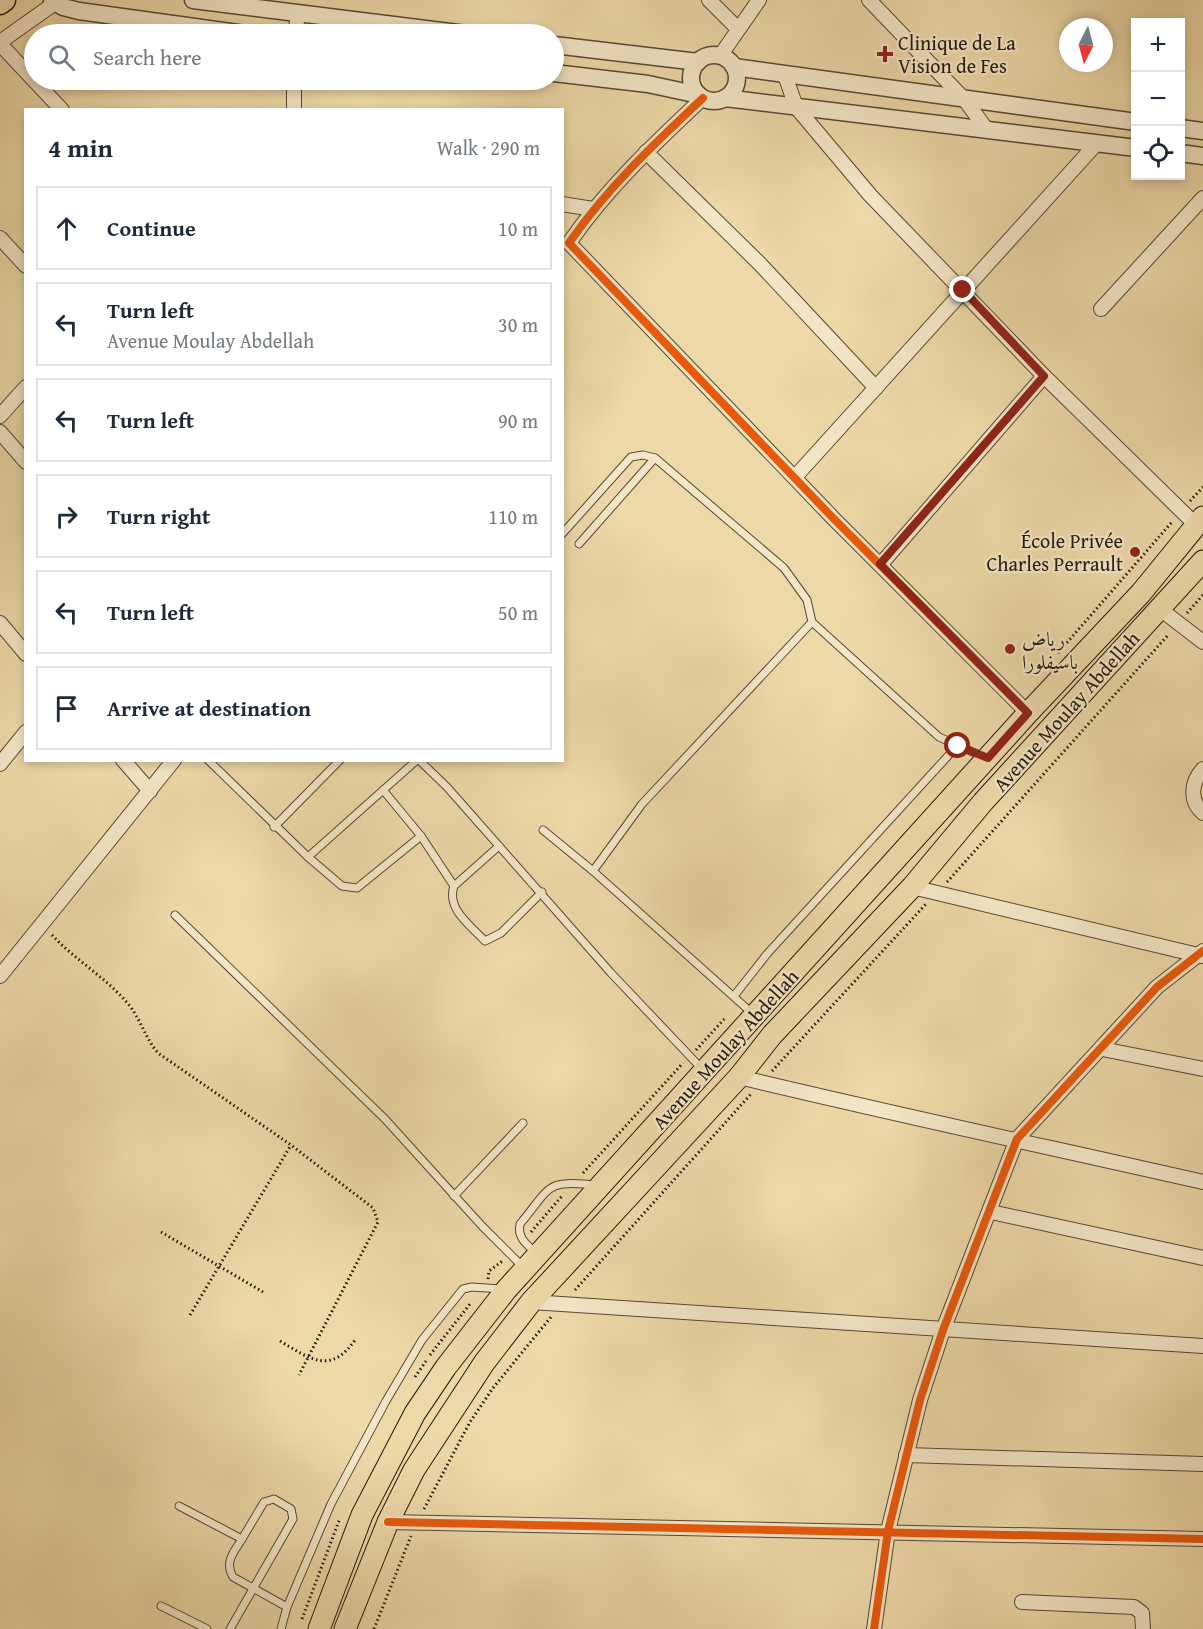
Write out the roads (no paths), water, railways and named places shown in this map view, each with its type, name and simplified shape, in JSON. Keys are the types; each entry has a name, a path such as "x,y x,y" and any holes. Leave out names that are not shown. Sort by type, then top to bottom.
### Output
{"highway":[{"path":"0,3 4,0"}],"main road":[{"name":"Avenue Moulay Abdellah","path":"319,1629 362,1515 415,1413 506,1290 1028,713 1141,593 1200,521"},
{"name":"Avenue Moulay Abdellah","path":"345,1629 388,1522 414,1470 440,1426 531,1302 738,1077 772,1035 912,887 983,802 1203,561"}],"street":[{"path":"193,0 248,4 298,15 378,24"},
{"path":"709,0 738,29"},
{"path":"720,56 759,0"},
{"path":"869,0 965,100 987,130"},
{"path":"24,24 54,1 79,11 172,24"},
{"path":"297,24 298,15"},
{"path":"24,24 0,43 24,69"},
{"path":"564,46 698,62"},
{"path":"701,96 691,78 698,62 708,56 720,56 734,67 1131,121"},
{"path":"725,98 736,84 734,67"},
{"path":"564,74 648,84 714,101 725,98 1131,147"},
{"path":"785,75 796,107 870,195 1044,376 1200,521"},
{"path":"43,90 60,108"},
{"path":"294,90 294,108"},
{"path":"701,96 593,209 566,248 1028,713"},
{"path":"1185,129 1203,131"},
{"path":"795,477 1097,143"},
{"path":"646,152 760,264 876,388"},
{"path":"1185,154 1203,156"},
{"path":"1101,309 1203,198"},
{"path":"564,204 593,209"},
{"path":"0,238 24,264"},
{"path":"880,564 1044,376"},
{"path":"0,416 24,389"},
{"path":"0,432 24,460"},
{"path":"1160,609 1203,642"},
{"path":"0,623 24,652"},
{"path":"0,764 24,734"},
{"path":"125,762 150,791"},
{"path":"0,976 172,762"},
{"path":"1203,769 1196,776 1193,790 1196,807 1203,813"},
{"path":"912,887 1201,954"},
{"path":"874,1629 888,1531 920,1400 943,1330 991,1212 1017,1139 1157,987 1201,954"},
{"path":"1102,1048 1203,1069"},
{"path":"738,1077 864,1108 1017,1139 1203,1182"},
{"path":"991,1212 1203,1258"},
{"path":"531,1302 1203,1346"},
{"path":"906,1455 1203,1464"},
{"path":"388,1522 633,1529 888,1531 1203,1539"},
{"path":"1022,1602 1134,1608 1142,1613 1143,1629"}],"lane":[{"path":"564,532 631,458 643,455 655,458 784,568 807,600 813,622 939,737 988,758"},
{"path":"579,544 655,458"},
{"path":"593,871 642,804 813,622"},
{"path":"734,996 767,954 958,746"},
{"path":"210,762 274,826 342,886 357,888 421,836"},
{"path":"274,826 338,762"},
{"path":"308,856 416,762"},
{"path":"420,762 441,780 611,973 704,1071"},
{"path":"383,790 421,836 454,886"},
{"path":"543,830 593,871 755,1015"},
{"path":"499,846 454,886 450,897 455,909 486,941 501,933 542,892"},
{"path":"175,915 385,1119 454,1196 532,1262"},
{"path":"454,1196 523,1123"},
{"path":"532,1262 519,1231 520,1224 553,1185 567,1181 602,1186"},
{"path":"281,1629 287,1606 335,1496 422,1340 463,1289 472,1287 506,1290"},
{"path":"230,1629 252,1588 293,1519 291,1509 274,1499 264,1503 229,1561 228,1569 233,1577 252,1588 287,1606"},
{"path":"179,1506 242,1539"},
{"path":"161,1606 205,1629"}],"place":[{"name":"Clinique de La Vision de Fes","path":"885,54"},
{"name":"École Privée Charles Perrault","path":"1135,552"},
{"name":"رياض باسيفلورا","path":"1010,649"}]}
